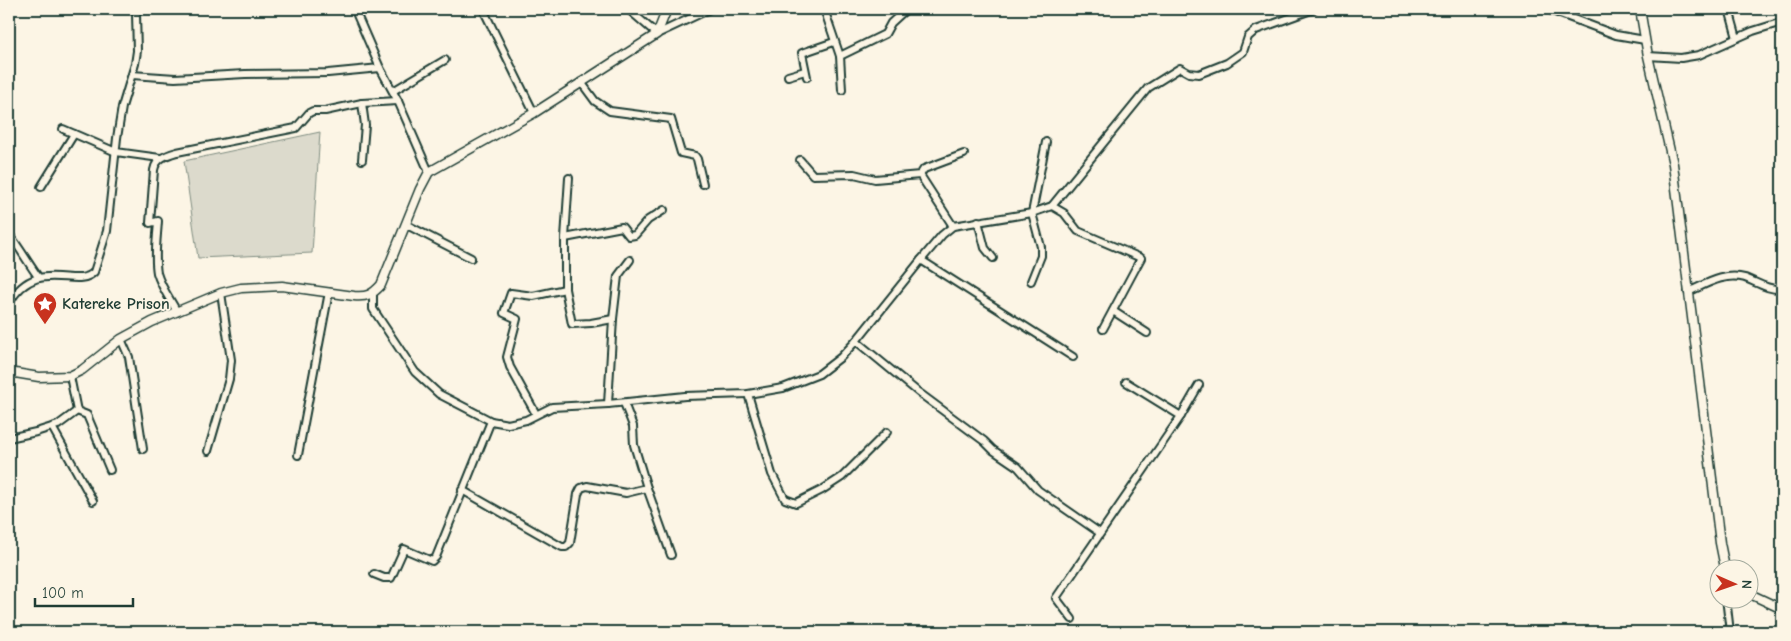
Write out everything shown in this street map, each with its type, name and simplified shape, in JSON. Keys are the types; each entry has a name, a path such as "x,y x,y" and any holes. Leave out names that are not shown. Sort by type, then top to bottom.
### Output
{"street":[{"path":"9,303 16,291 23,285 39,278 55,276 83,278 89,277 94,272 106,231 122,107 137,52 136,14 139,9"},
{"path":"357,9 357,15 380,68 398,101 429,172"},
{"path":"483,9 534,112"},
{"path":"628,9 657,34"},
{"path":"657,34 667,9"},
{"path":"9,372 39,377 70,376 82,370 121,339 152,322 222,293 241,288 282,286 364,297 373,294 382,285 420,189 429,172 534,112 657,34 710,9"},
{"path":"824,9 840,56 842,90"},
{"path":"373,294 373,308 415,372 439,394 491,421 508,424 526,420 552,407 624,403 685,396 748,394 783,388 819,374 841,357 921,260 953,226 1032,213 1052,206 1148,88 1180,68 1189,73 1199,74 1227,63 1243,52 1248,37 1256,30 1314,9"},
{"path":"1547,9 1616,35 1645,40"},
{"path":"1640,9 1648,56 1673,164 1720,543 1724,558"},
{"path":"1729,9 1736,38"},
{"path":"840,56 885,34 892,23 903,12"},
{"path":"1648,56 1681,58 1699,55 1753,31 1782,22"},
{"path":"788,76 806,74 802,52 834,42"},
{"path":"393,91 445,60"},
{"path":"132,75 175,78 236,74 328,73 380,68"},
{"path":"582,82 595,101 610,111 671,119 681,153 695,156 698,159 703,184"},
{"path":"63,129 116,152 160,158 177,152 296,128 313,111 362,103 398,101"},
{"path":"362,103 365,125 362,160"},
{"path":"41,188 74,134"},
{"path":"1031,281 1040,256 1041,247 1032,213 1046,142"},
{"path":"920,175 924,169 964,154"},
{"path":"160,158 155,164 150,223 158,221 157,272 178,312"},
{"path":"800,160 813,175 854,174 875,179 920,175"},
{"path":"920,175 953,226"},
{"path":"569,178 565,238 565,289 572,324 613,319"},
{"path":"1052,206 1064,213 1078,231 1141,258 1104,329"},
{"path":"565,238 622,227 629,236 635,235 648,220 664,210"},
{"path":"978,221 985,248 993,258"},
{"path":"406,224 471,258"},
{"path":"9,234 24,253 26,260 39,278"},
{"path":"608,404 613,319 618,276 630,260"},
{"path":"921,260 1073,357"},
{"path":"1688,292 1720,278 1731,277 1742,278 1772,290 1782,289"},
{"path":"536,414 510,367 508,357 517,318 504,313 511,293 533,296 565,289"},
{"path":"298,455 329,292"},
{"path":"208,451 229,380 231,360 222,293"},
{"path":"1113,311 1147,334"},
{"path":"121,339 129,357 143,449"},
{"path":"856,341 918,392 1018,468 1038,490 1100,533"},
{"path":"70,376 77,411"},
{"path":"1126,382 1181,416"},
{"path":"1072,619 1056,598 1181,416 1199,385"},
{"path":"748,394 772,474 785,498 796,503 842,478 887,432"},
{"path":"624,403 633,426 634,445 647,488 671,555"},
{"path":"9,438 58,425 77,411"},
{"path":"77,411 87,415 110,470"},
{"path":"374,574 384,578 391,578 404,550 432,561 436,557 491,421"},
{"path":"52,427 93,500"},
{"path":"462,490 562,547 566,547 570,543 578,494 581,488 587,486 626,494 647,488"},
{"path":"1758,598 1782,609"},
{"path":"1727,608 1730,632"}],"shaded area":[{"path":"320,132 312,253 198,258 184,161"}],"place":[{"name":"Katereke Prison","path":"45,325"}]}
